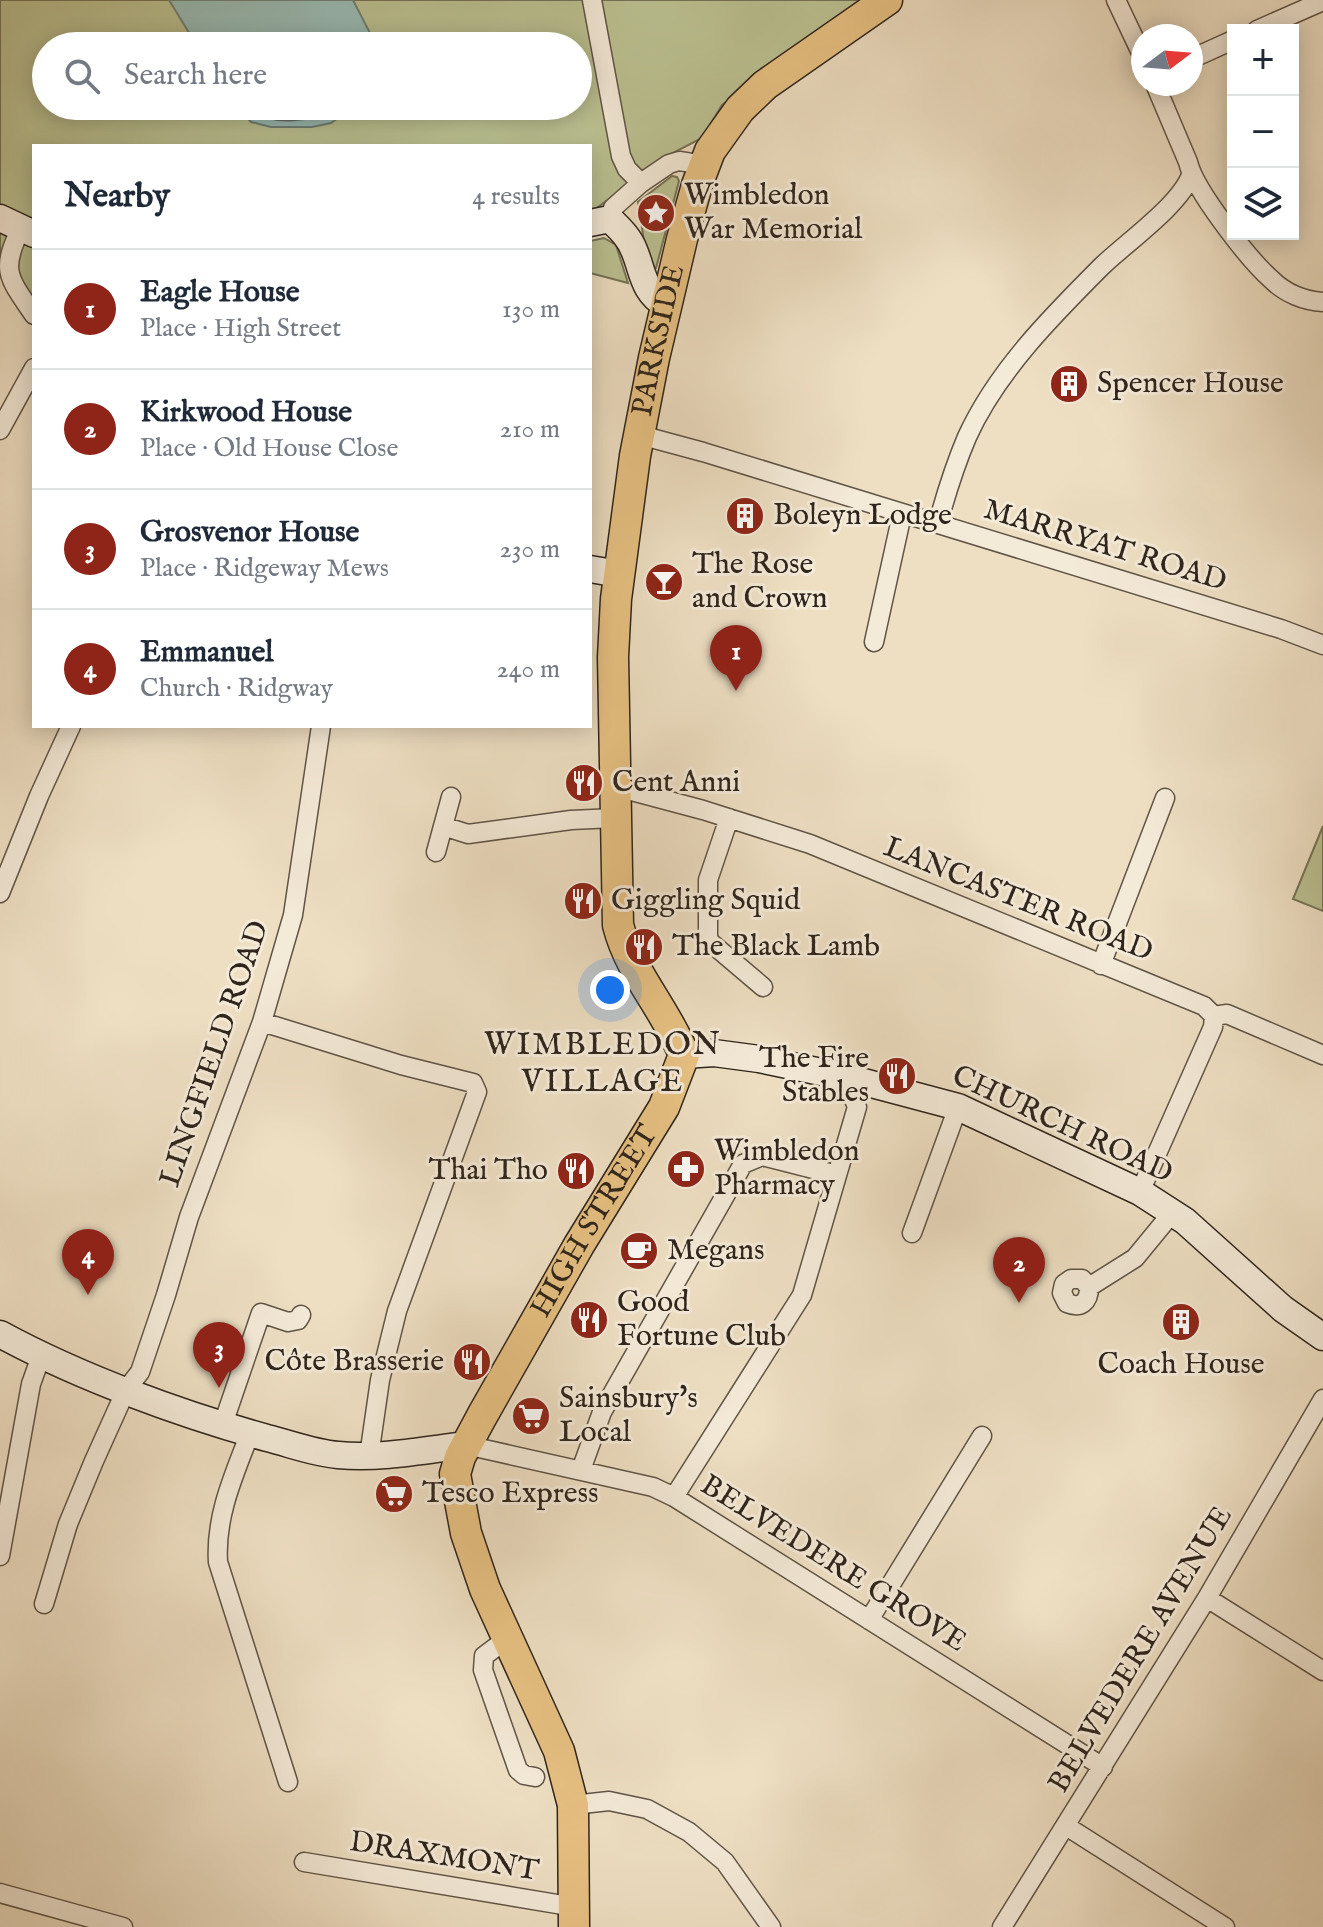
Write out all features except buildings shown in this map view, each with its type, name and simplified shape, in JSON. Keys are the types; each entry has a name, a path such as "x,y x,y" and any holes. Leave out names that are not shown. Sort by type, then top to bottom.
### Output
{"main road":[{"name":"PARKSIDE","path":"640,435 682,239 705,165 722,131 765,85 887,0"},
{"path":"640,435 604,571 613,645 616,914 622,941 637,973 661,1008 684,1055"},
{"name":"HIGH STREET","path":"574,1917 573,1805 559,1751 485,1589 466,1533 455,1474 466,1445 579,1245 664,1107 684,1055"}],"street":[{"path":"592,0 621,156 627,169 641,183"},
{"path":"1116,0 1131,32"},
{"path":"1271,24 1323,1"},
{"path":"1203,54 1227,43"},
{"path":"1160,96 1191,175 1219,217 1272,280 1291,294 1323,302"},
{"path":"666,305 655,299 640,273 627,235 600,221 641,183 669,164 679,161 705,165"},
{"path":"938,523 968,435 1015,361 1073,295 1176,198 1191,175"},
{"path":"18,226 7,255 9,273 32,312"},
{"path":"0,430 32,372"},
{"name":"MARRYAT ROAD","path":"640,435 938,523 1281,629 1323,645"},
{"path":"874,642 902,514"},
{"path":"0,893 70,728"},
{"name":"LINGFIELD ROAD","path":"44,1604 68,1524 126,1390 140,1372 189,1217 262,1022 293,915 321,728"},
{"name":"LANCASTER ROAD","path":"615,783 628,790 810,844 1204,1006 1214,1016 1227,1014 1323,1055"},
{"path":"436,852 451,797"},
{"path":"1101,965 1165,798"},
{"path":"443,826 468,834 571,820 615,818"},
{"path":"729,818 708,880 708,937 763,987"},
{"path":"1140,1192 1213,1027 1214,1016"},
{"path":"262,1022 401,1065 473,1083 476,1087 477,1092 397,1311 380,1380 369,1456"},
{"name":"CHURCH ROAD","path":"684,1055 732,1055 845,1077 958,1107 1140,1192 1185,1221 1283,1309 1323,1337"},
{"path":"674,1497 802,1295 857,1107 845,1077"},
{"path":"912,1233 958,1107"},
{"path":"581,1470 602,1412 743,1164 762,1156 837,1175"},
{"path":"1089,1287 1135,1258 1172,1213"},
{"path":"223,1424 261,1313 292,1322 301,1315"},
{"path":"0,1334 41,1356 126,1390 250,1433 318,1452 369,1456 466,1445"},
{"path":"0,1556 31,1384 41,1356"},
{"name":"BELVEDERE AVENUE","path":"1002,1927 1207,1598 1323,1399"},
{"path":"250,1433 226,1496 216,1540 218,1562 288,1782"},
{"path":"869,1620 982,1436"},
{"name":"BELVEDERE GROVE","path":"466,1445 653,1487 674,1497 1103,1767"},
{"path":"1207,1598 1323,1671"},
{"path":"508,1638 484,1656 483,1670 518,1770 535,1777"},
{"path":"573,1805 609,1801 647,1809 689,1832 725,1862 771,1927"},
{"path":"1066,1826 1225,1927"},
{"name":"DRAXMONT","path":"304,1862 574,1917"},
{"path":"1,1899 123,1927"}],"green space":[{"path":"0,0 868,0 797,48 722,105 702,138 665,157 592,212 592,144 32,144 32,221 0,207"},
{"path":"672,176 679,181 654,269 648,267 638,202"},
{"path":"0,228 32,242 32,299 17,271 0,257"},
{"path":"604,238 616,245 628,283 592,274 592,241"},
{"path":"1323,826 1323,911 1293,899"}],"water":[{"path":"169,0 353,0 369,32 188,32"},
{"path":"249,120 335,120 312,127 271,127"}],"place":[{"name":"Wimbledon War Memorial","path":"656,213"},
{"name":"Spencer House","path":"1069,384"},
{"name":"Boleyn Lodge","path":"745,516"},
{"name":"The Rose and Crown","path":"664,582"},
{"name":"Eagle House","path":"736,691"},
{"name":"Cent Anni","path":"584,783"},
{"name":"Giggling Squid","path":"583,901"},
{"name":"The Black Lamb","path":"644,947"},
{"name":"The Fire Stables","path":"897,1076"},
{"name":"Wimbledon Pharmacy","path":"686,1169"},
{"name":"Thai Tho","path":"576,1171"},
{"name":"Megans","path":"639,1251"},
{"name":"Emmanuel","path":"88,1295"},
{"name":"Kirkwood House","path":"1019,1303"},
{"name":"Good Fortune Club","path":"589,1320"},
{"name":"Coach House","path":"1181,1322"},
{"name":"Côte Brasserie","path":"472,1362"},
{"name":"Grosvenor House","path":"219,1388"},
{"name":"Sainsbury's Local","path":"531,1416"},
{"name":"Tesco Express","path":"394,1494"}],"district":[{"name":"WIMBLEDON VILLAGE","path":"603,1064"}]}
